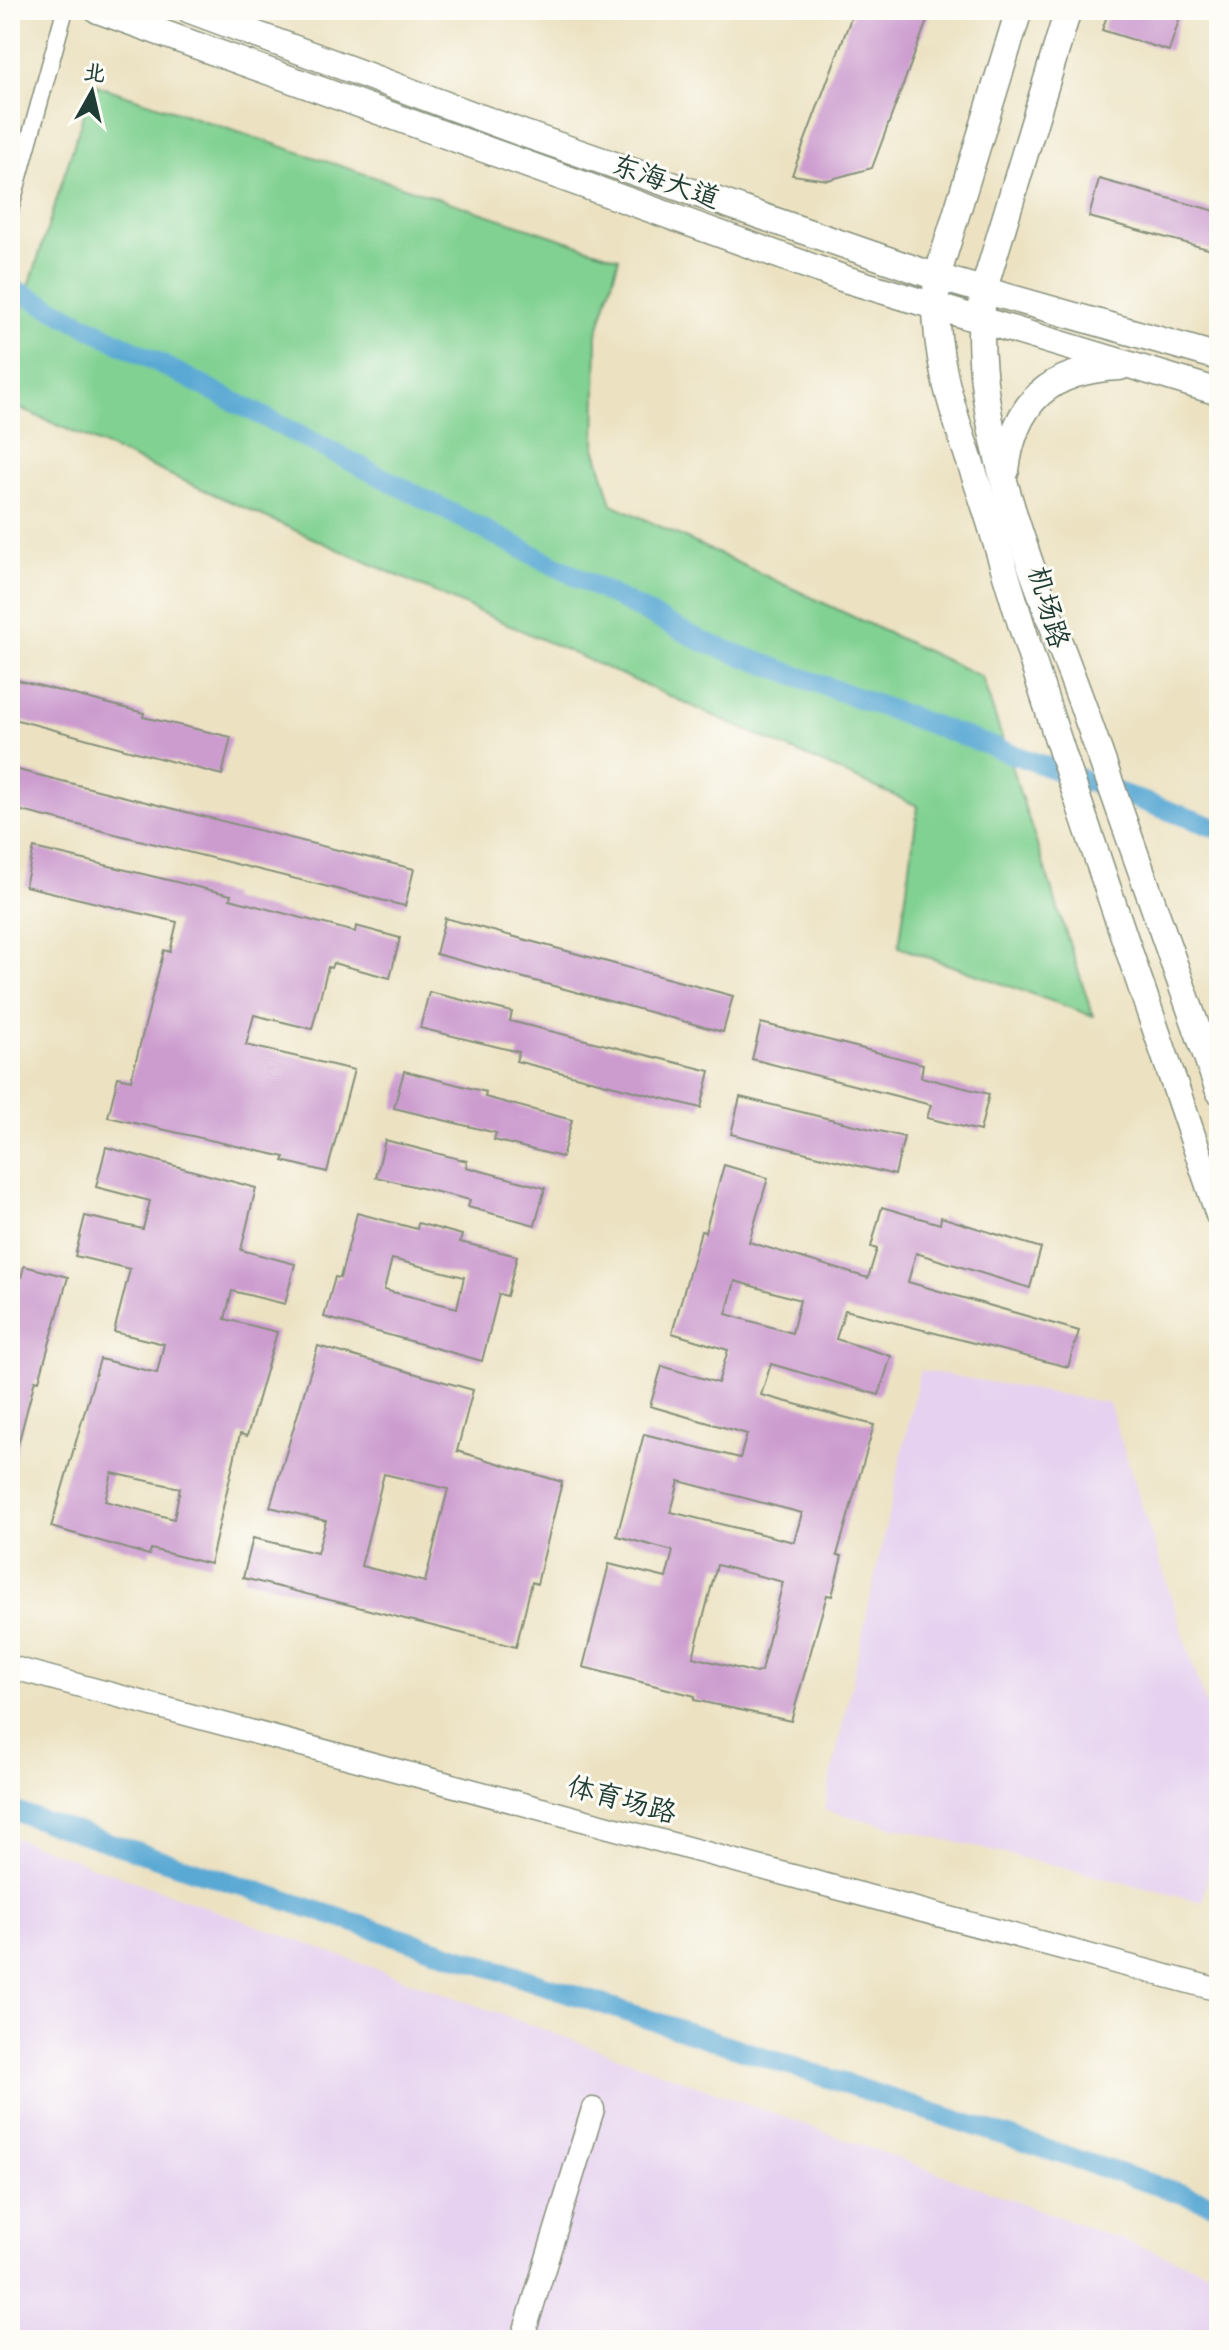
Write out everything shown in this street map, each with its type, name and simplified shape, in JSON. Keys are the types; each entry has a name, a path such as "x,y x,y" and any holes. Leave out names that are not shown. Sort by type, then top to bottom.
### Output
{"main road":[{"name":"东海大道","path":"98,10 935,309 1219,392"},
{"name":"东海大道","path":"190,10 522,133 937,277 1219,357"},
{"name":"机场路","path":"1019,10 937,277 935,309 943,382 991,525 1040,689 1219,1215"},
{"name":"机场路","path":"1068,10 984,289 979,320 985,398 1017,519 1219,1091"},
{"path":"1005,477 1009,446 1018,420 1035,395 1066,375 1133,366"},
{"name":"体育场路","path":"10,1667 1219,1990"},
{"path":"522,2340 593,2109"}],"street":[{"path":"10,210 65,10"}],"shaded area":[{"path":"920,1370 1109,1403 1219,1746 1219,1801 1203,1902 824,1810"},
{"path":"10,1836 1219,2275 1219,2340 10,2340"}],"green space":[{"path":"93,84 619,258 597,334 595,447 612,504 982,677 1093,1016 899,947 918,806 10,404 10,347"}],"building":[{"path":"854,10 931,10 872,168 828,180 792,175"},
{"path":"1109,10 1156,10 1180,17 1169,51 1102,30"},
{"path":"1099,179 1219,212 1219,252 1089,217"},
{"path":"10,678 144,713 143,717 231,737 222,775 10,718"},
{"path":"10,768 414,869 405,906 10,808"},
{"path":"34,848 231,895 230,899 355,932 356,926 400,938 390,978 333,963 331,968 328,967 312,1029 254,1015 246,1045 354,1070 327,1172 283,1161 285,1157 108,1117 118,1077 131,1080 164,950 170,952 177,922 25,886"},
{"path":"445,918 733,996 723,1032 436,954"},
{"path":"429,992 512,1012 510,1021 710,1071 701,1108 516,1061 519,1052 420,1028"},
{"path":"761,1023 923,1064 921,1077 989,1094 980,1131 927,1118 931,1105 752,1059"},
{"path":"404,1071 486,1092 485,1097 572,1120 562,1157 494,1140 496,1133 394,1108"},
{"path":"740,1097 904,1137 895,1175 731,1134"},
{"path":"385,1140 467,1161 466,1167 545,1188 535,1225 468,1207 470,1200 376,1177"},
{"path":"106,1147 256,1188 241,1250 295,1264 285,1304 232,1291 225,1319 277,1332 247,1436 240,1434 210,1564 151,1549 149,1555 51,1527 100,1359 157,1373 164,1344 114,1332 130,1269 75,1256 85,1216 143,1229 150,1201 96,1187","holes":["112,1473 180,1488 174,1519 105,1501"]},
{"path":"724,1165 768,1178 749,1242 868,1278 877,1249 871,1247 882,1207 940,1224 941,1217 1041,1248 1030,1288 916,1253 908,1282 1079,1331 1068,1367 845,1310 836,1339 891,1356 879,1395 771,1364 761,1395 874,1425 837,1555 842,1556 832,1596 827,1595 791,1721 694,1700 695,1696 583,1667 609,1564 666,1578 673,1551 617,1536 644,1434 740,1458 747,1434 650,1406 662,1366 718,1383 728,1350 672,1333 701,1231 705,1232","holes":["735,1281 800,1300 792,1333 726,1314","679,1481 802,1513 794,1542 671,1512","717,1565 783,1582 761,1671 756,1673 693,1657"]},
{"path":"357,1213 417,1229 418,1223 462,1235 460,1242 517,1256 507,1296 499,1294 482,1361 324,1317 335,1277 340,1278","holes":["392,1259 464,1277 457,1308 384,1290"]},
{"path":"24,1266 68,1277 15,1456 10,1455 10,1322"},
{"path":"318,1346 473,1390 457,1451 562,1482 537,1584 532,1582 516,1647 243,1578 253,1538 317,1553 326,1521 270,1507","holes":["384,1474 448,1489 425,1582 361,1566"]}],"waterway":[{"path":"10,287 704,642 1219,829"},
{"path":"10,1810 1219,2206"}]}
